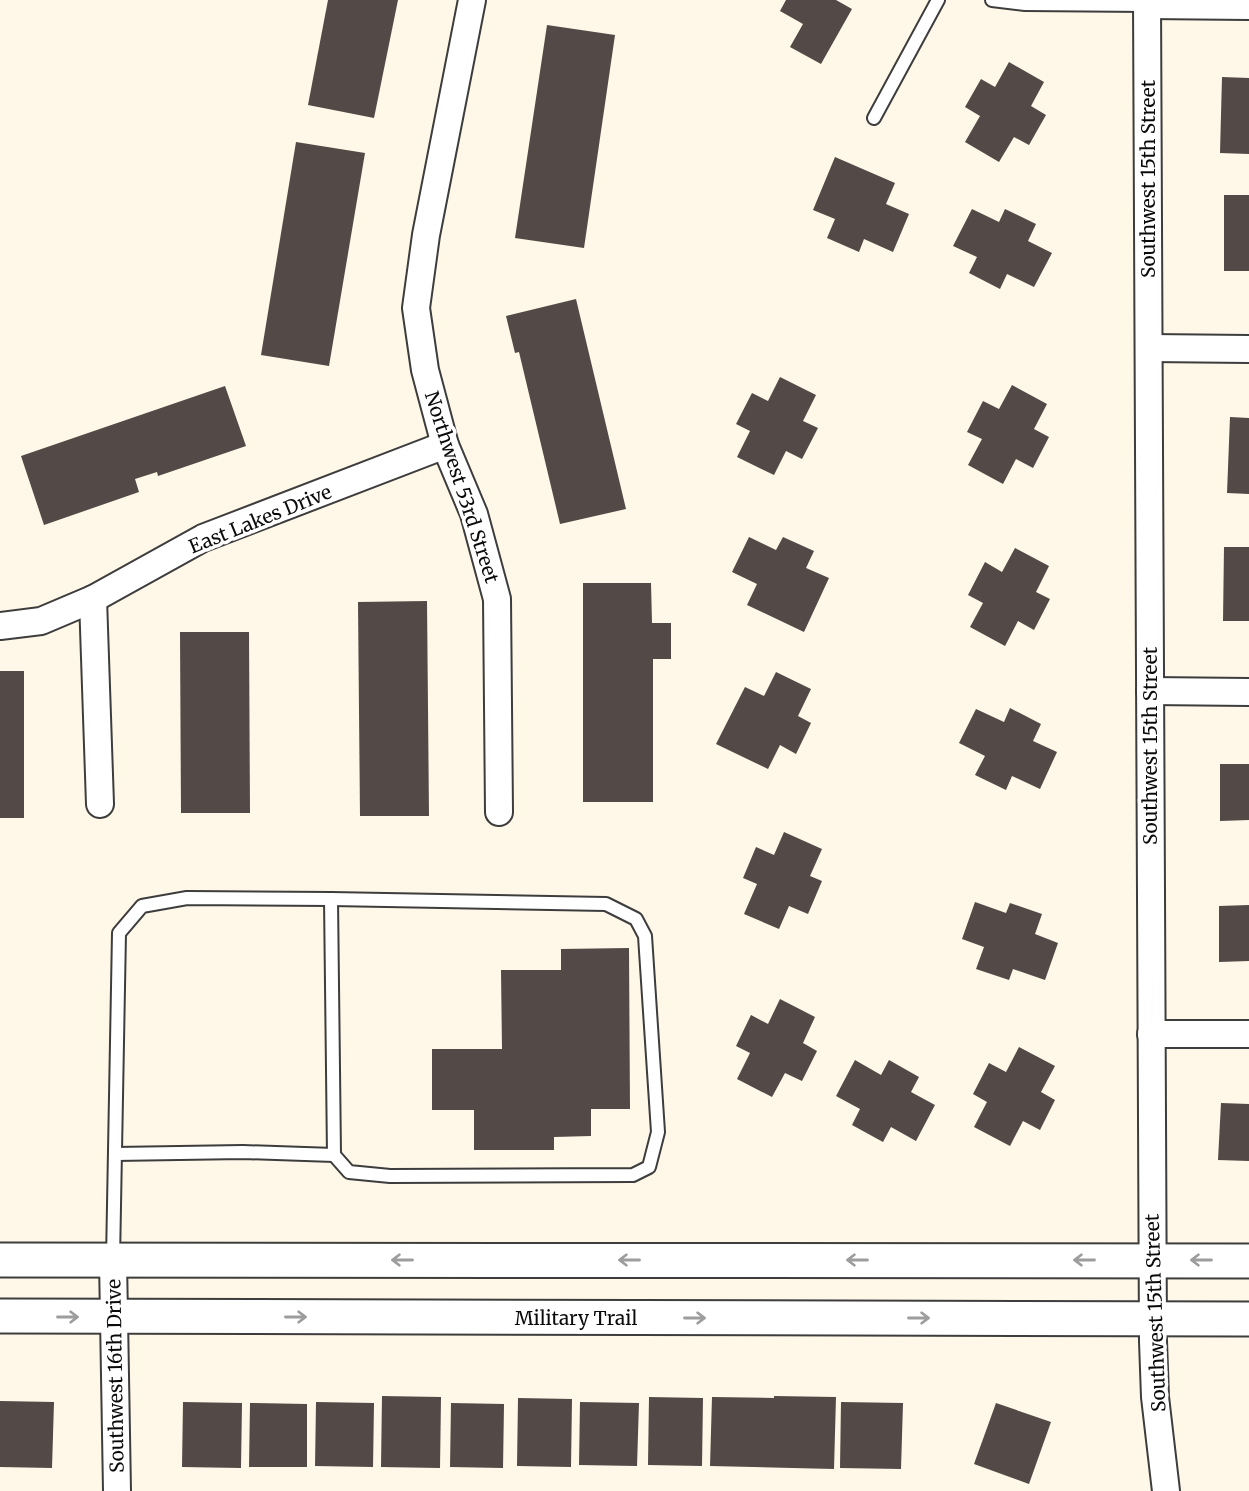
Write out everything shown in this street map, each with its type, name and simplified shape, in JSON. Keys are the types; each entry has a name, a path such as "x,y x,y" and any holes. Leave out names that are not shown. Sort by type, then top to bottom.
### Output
{"street":[{"name":"Northwest 53rd Street","path":"472,0 426,235 416,308 425,370 445,445 474,514 497,599 499,812"},
{"path":"1147,3 1249,6"},
{"name":"Southwest 15th Street","path":"1147,3 1152,1260 1155,1397 1167,1491"},
{"path":"1150,348 1249,349"},
{"name":"East Lakes Drive","path":"0,626 41,621 93,599 203,538 445,445"},
{"path":"93,599 100,804"},
{"path":"1150,691 1249,692"},
{"path":"1152,1034 1249,1034"},
{"path":"0,1260 1249,1261"},
{"name":"Southwest 16th Drive","path":"113,1260 117,1491"},
{"name":"Military Trail","path":"0,1316 1249,1319"}],"lane":[{"path":"874,118 939,0"},
{"path":"992,0 1025,4 1147,3"},
{"path":"113,1260 119,933 142,906 187,898 331,899 606,904 636,919 645,936 658,1132 649,1167 632,1175 390,1176 349,1172 334,1155 331,899"},
{"path":"115,1154 243,1152 334,1155"}],"building":[{"path":"328,0 398,0 374,118 308,105"},
{"path":"786,0 836,0 852,9 821,64 790,47 803,24 780,11"},
{"path":"547,25 615,35 584,248 515,238"},
{"path":"1009,62 1044,82 1031,106 1046,115 1029,145 1014,137 999,162 965,142 980,116 965,107 981,79 995,87"},
{"path":"1222,77 1249,78 1249,154 1220,153"},
{"path":"296,142 365,153 329,366 261,355"},
{"path":"835,157 895,183 886,204 909,214 893,252 864,239 859,252 827,238 835,219 813,210"},
{"path":"1224,195 1249,195 1249,271 1224,271"},
{"path":"972,209 999,222 1005,209 1036,224 1028,241 1052,253 1034,287 1007,274 1000,289 969,273 977,257 953,246"},
{"path":"576,299 626,509 560,524 519,352 515,353 506,316"},
{"path":"780,377 816,395 803,421 818,428 802,459 786,451 774,475 737,457 750,431 736,424 752,393 768,401"},
{"path":"1012,385 1047,404 1034,429 1049,437 1033,468 1016,459 1003,484 968,465 982,439 967,432 983,401 999,409"},
{"path":"225,386 246,446 158,476 157,472 135,479 139,492 44,525 21,456"},
{"path":"1230,417 1249,418 1249,494 1227,493"},
{"path":"749,537 776,550 783,537 814,551 806,568 829,578 804,632 747,605 757,584 732,572"},
{"path":"1224,547 1249,547 1249,621 1223,621"},
{"path":"1015,548 1049,566 1036,592 1050,599 1034,630 1018,621 1005,646 970,627 983,603 968,595 985,562 1002,572"},
{"path":"583,583 651,583 652,623 671,623 671,659 653,659 653,802 583,802"},
{"path":"427,601 429,816 360,816 358,602"},
{"path":"180,632 249,632 250,813 181,813"},
{"path":"0,671 24,671 24,818 0,818"},
{"path":"776,672 811,689 798,716 811,723 796,754 780,745 768,769 716,744 745,687 764,696"},
{"path":"1010,708 1041,724 1033,741 1057,752 1040,789 1012,776 1006,790 975,775 985,756 959,743 976,709 1004,722"},
{"path":"1220,764 1249,764 1249,820 1220,821"},
{"path":"784,832 822,849 810,876 822,881 808,914 789,906 779,929 744,914 757,884 743,878 756,847 774,855"},
{"path":"975,902 1006,913 1010,903 1042,914 1035,934 1058,943 1045,980 1013,969 1009,980 976,969 984,947 962,939"},
{"path":"1249,905 1249,961 1219,962 1219,906"},
{"path":"629,948 630,1109 591,1109 591,1136 554,1137 554,1150 474,1150 474,1110 432,1110 432,1049 502,1049 501,970 561,970 561,949"},
{"path":"780,999 815,1017 803,1043 817,1051 802,1081 785,1073 772,1097 737,1079 750,1053 736,1046 751,1015 768,1024"},
{"path":"1019,1047 1055,1066 1041,1092 1055,1100 1040,1130 1023,1121 1010,1146 974,1127 987,1102 973,1094 989,1063 1006,1072"},
{"path":"855,1060 881,1075 889,1060 919,1077 911,1092 935,1105 916,1141 891,1127 883,1142 852,1125 860,1109 836,1096"},
{"path":"1221,1103 1249,1104 1249,1161 1218,1160"},
{"path":"382,1396 441,1397 440,1468 381,1467"},
{"path":"649,1397 703,1398 702,1466 648,1465"},
{"path":"712,1397 836,1397 834,1469 710,1466"},
{"path":"518,1398 572,1399 571,1467 517,1466"},
{"path":"0,1401 54,1402 52,1468 0,1467"},
{"path":"183,1402 242,1403 241,1468 182,1467"},
{"path":"316,1402 374,1403 373,1467 315,1466"},
{"path":"580,1402 639,1403 637,1466 579,1465"},
{"path":"841,1402 903,1403 901,1469 840,1468"},
{"path":"250,1403 307,1404 307,1467 249,1467"},
{"path":"451,1403 504,1404 503,1468 450,1467"},
{"path":"996,1403 1051,1422 1029,1484 974,1464"}]}
